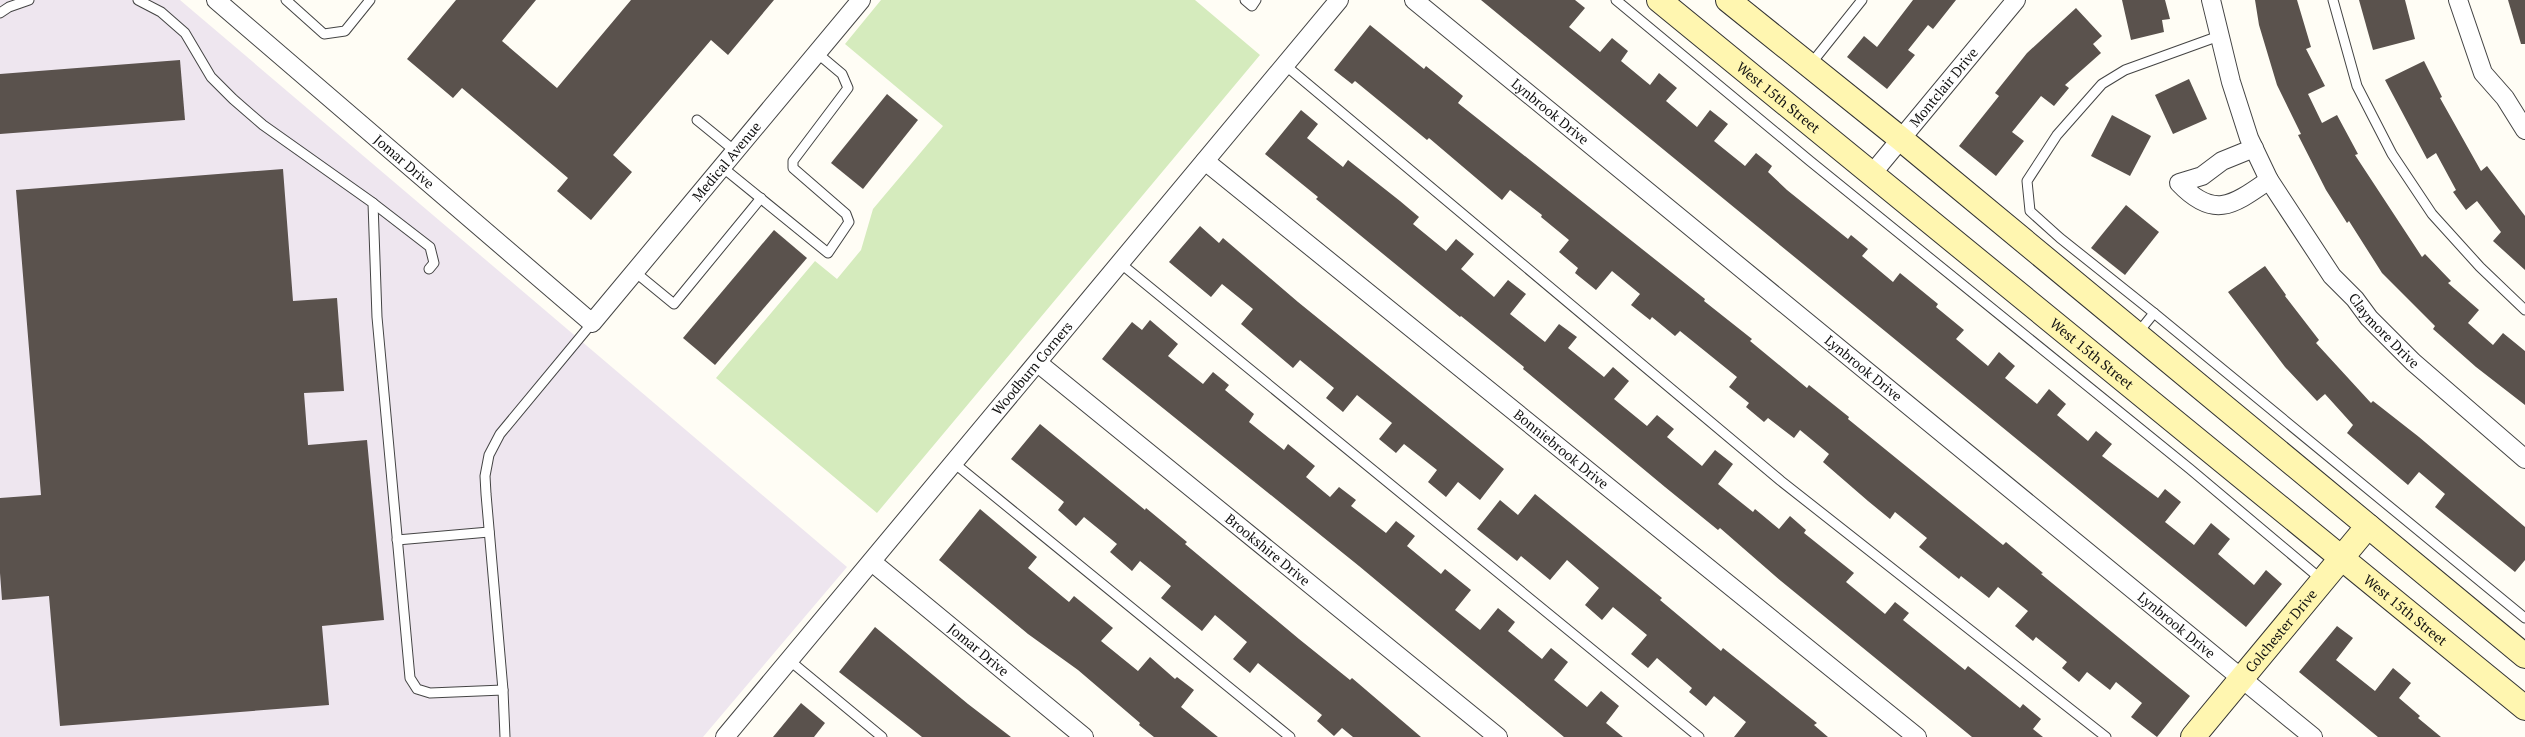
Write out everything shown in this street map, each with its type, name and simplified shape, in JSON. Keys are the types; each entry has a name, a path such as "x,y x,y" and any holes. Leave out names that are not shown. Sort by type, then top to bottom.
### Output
{"main road":[{"name":"West 15th Street","path":"1659,0 2525,708"},
{"path":"1728,0 1901,139 2525,656"},
{"name":"Colchester Drive","path":"2193,737 2368,526"}],"street":[{"name":"Jomar Drive","path":"216,0 592,323"},
{"name":"Medical Avenue","path":"592,323 861,0"},
{"name":"Woodburn Corners","path":"725,737 1339,0"},
{"name":"Lynbrook Drive","path":"1414,0 2313,737"},
{"name":"Montclair Drive","path":"1871,175 2016,0"},
{"name":"Claymore Drive","path":"2211,0 2219,36 2254,148 2269,180 2332,276 2355,299 2369,318 2444,391 2525,459"},
{"path":"2458,0 2484,73 2505,98 2525,130"},
{"path":"2254,148 2222,161 2202,176 2179,184 2193,198 2208,206 2240,200 2269,180"},
{"name":"Bonniebrook Drive","path":"1205,160 1917,737"},
{"name":"Brookshire Drive","path":"1038,363 1498,737"},
{"name":"Jomar Drive","path":"872,562 1084,737"}],"lane":[{"path":"0,13 29,0"},
{"path":"138,0 161,12 185,33 211,77 232,99 263,125 373,203 430,247 434,262 430,269"},
{"path":"286,0 324,34 345,31 370,0"},
{"path":"1245,0 1252,6 1256,0"},
{"path":"1616,0 1810,161 2190,469 2322,580"},
{"path":"1810,65 1862,0"},
{"path":"2333,0 2357,86 2392,154 2432,214 2480,267 2525,310"},
{"path":"2219,36 2125,70 2102,84 2056,135 2027,182 2030,211 2060,238 2525,618"},
{"path":"722,167 828,252 848,222 846,214 793,168 793,161 798,152 848,88 842,74 816,53"},
{"path":"1285,65 1781,481 2106,737"},
{"path":"697,120 735,151"},
{"path":"635,272 674,304 761,198"},
{"path":"373,203 377,317 410,678 417,688 430,693 503,690"},
{"path":"1120,263 1699,737"},
{"path":"2137,334 2154,313"},
{"path":"505,737 503,690 485,476 489,455 500,434 592,323"},
{"path":"954,463 1290,737"},
{"path":"397,540 489,532"},
{"path":"790,660 882,737"}],"shaded area":[{"path":"0,0 180,0 847,567 703,737 0,737"}],"green space":[{"path":"881,0 1195,0 1260,55 877,513 716,378 815,261 837,279 861,250 873,209 943,126 845,44"}],"building":[{"path":"456,0 536,0 502,41 557,88 631,0 774,0 728,55 711,40 613,155 632,172 591,220 557,191 568,178 462,88 453,98 407,59"},
{"path":"1481,0 1575,0 1585,8 1569,27 1600,52 1612,38 1628,51 1621,61 1650,85 1659,73 1677,88 1666,101 1697,127 1710,110 1728,124 1714,141 1745,166 1756,153 1772,166 1768,172 1787,190 1848,239 1851,235 1868,249 1862,256 1893,282 1900,273 1938,304 1936,307 1964,330 1956,339 1988,366 1999,352 2015,366 2005,378 2037,404 2049,389 2066,404 2057,415 2088,441 2096,431 2112,444 2102,456 2158,498 2165,489 2181,502 2165,522 2194,545 2211,523 2230,539 2218,554 2254,585 2266,570 2282,584 2246,627"},
{"path":"1913,0 1956,0 1933,29 1928,25 1908,50 1915,55 1887,89 1847,57 1864,36 1877,47"},
{"path":"2122,0 2165,0 2170,19 2162,20 2164,32 2131,40"},
{"path":"2255,0 2297,0 2311,47 2306,49 2325,86 2308,94 2322,123 2337,115 2358,154 2355,155 2422,257 2425,254 2451,281 2448,283 2479,310 2468,323 2493,345 2503,333 2525,351 2525,405 2476,367 2433,329 2435,326 2382,273 2349,221 2347,223 2326,190 2298,135 2301,134 2277,85 2259,25"},
{"path":"2359,0 2405,0 2415,39 2373,50"},
{"path":"2508,0 2525,0 2525,44 2521,44"},
{"path":"2076,8 2102,36 2093,44 2101,53 2065,85 2069,88 2054,106 2041,96 2012,132 2024,141 1996,176 1959,146 1999,96 1995,93 2027,53"},
{"path":"1370,25 1424,69 1426,66 1463,96 1458,103 1705,299 1704,301 1752,339 1750,341 1807,388 1809,385 1849,417 1848,419 2003,545 2006,542 2043,573 2041,574 2190,696 2157,737 2131,717 2142,703 2116,682 2110,690 2087,672 2079,682 2062,668 2067,662 2036,637 2033,641 2015,626 2028,611 1998,587 1989,598 1961,576 1959,579 1919,547 1927,538 1895,512 1890,519 1868,501 1823,462 1829,454 1800,430 1794,438 1768,418 1764,422 1746,407 1749,403 1729,387 1737,377 1680,331 1675,336 1652,317 1650,320 1631,305 1640,294 1612,271 1596,290 1575,273 1578,268 1559,252 1569,240 1541,217 1542,215 1510,190 1502,200 1429,138 1427,140 1355,81 1352,84 1334,70"},
{"path":"180,60 185,120 0,134 0,74"},
{"path":"2424,61 2442,97 2440,98 2481,171 2487,166 2525,216 2525,270 2493,241 2501,232 2477,201 2466,210 2453,192 2456,190 2436,153 2427,159 2385,80"},
{"path":"2189,79 2207,119 2173,134 2155,95"},
{"path":"887,94 918,120 863,189 831,163"},
{"path":"1301,110 1318,124 1307,138 1343,167 1348,160 1400,201 1419,217 1413,224 1446,251 1456,239 1474,254 1461,269 1494,297 1508,280 1526,294 1510,314 1545,342 1559,324 1577,337 1568,348 1604,377 1613,367 1629,381 1614,399 1647,426 1657,415 1674,429 1667,437 1702,466 1715,450 1733,464 1718,484 1753,512 1755,509 1779,529 1790,516 1806,530 1804,533 1854,573 1846,582 1885,614 1895,602 1909,613 1903,620 1965,670 1968,666 2020,708 2023,704 2041,719 2033,729 2043,737 1972,737 1781,581 1720,528 1718,530 1665,487 1523,369 1524,367 1316,199 1318,197 1265,154"},
{"path":"2112,115 2151,136 2130,176 2091,156"},
{"path":"283,169 293,301 337,298 344,391 304,393 308,445 367,440 384,620 322,626 329,705 60,726 49,596 2,600 0,498 41,495 16,190"},
{"path":"2126,205 2159,232 2125,275 2091,248"},
{"path":"1200,226 1219,243 1223,238 1298,302 1504,469 1480,500 1458,482 1446,497 1428,482 1437,470 1404,444 1396,453 1379,439 1392,423 1357,395 1343,412 1326,398 1334,388 1300,360 1293,368 1241,324 1253,309 1222,284 1211,297 1169,262"},
{"path":"774,230 807,258 715,365 683,338"},
{"path":"2265,266 2285,296 2319,340 2316,343 2371,403 2373,401 2419,437 2525,527 2525,560 2515,572 2435,507 2445,494 2419,472 2408,485 2347,433 2353,425 2325,394 2317,401 2285,367 2228,292"},
{"path":"1150,320 1178,344 1168,356 1203,384 1213,372 1229,385 1225,390 1254,414 1249,422 1284,450 1288,444 1315,466 1306,477 1330,497 1339,487 1356,500 1351,506 1386,533 1396,521 1415,536 1407,546 1441,574 1445,569 1471,590 1455,610 1480,630 1498,608 1515,622 1508,631 1542,659 1551,648 1568,662 1554,680 1587,707 1601,691 1619,706 1606,723 1623,737 1564,737 1359,566 1102,359 1132,322 1142,330"},
{"path":"1040,424 1145,510 1146,508 1187,542 1185,544 1299,639 1350,680 1352,678 1421,737 1353,737 1342,728 1334,736 1317,721 1322,715 1258,663 1250,673 1233,659 1247,642 1215,615 1202,631 1161,598 1171,586 1140,561 1132,571 1110,552 1117,544 1084,517 1076,526 1058,510 1064,502 1011,459"},
{"path":"1535,494 1662,598 1660,600 1721,651 1723,648 1817,723 1814,725 1828,737 1734,737 1746,722 1714,696 1706,706 1689,692 1692,688 1657,658 1648,668 1631,654 1647,635 1613,607 1602,620 1585,605 1599,588 1567,560 1550,580 1521,556 1517,561 1477,529 1500,500 1518,515"},
{"path":"980,509 1037,557 1028,568 1069,602 1074,596 1113,628 1101,641 1138,671 1150,657 1175,679 1177,677 1194,690 1181,707 1218,737 1154,737 1078,670 1028,634 939,560"},
{"path":"2337,626 2353,638 2336,660 2375,691 2393,668 2411,683 2399,698 2420,716 2418,718 2441,737 2378,737 2299,672"},
{"path":"875,627 1011,737 922,737 839,672"},
{"path":"801,703 825,723 814,737 773,737"}]}
